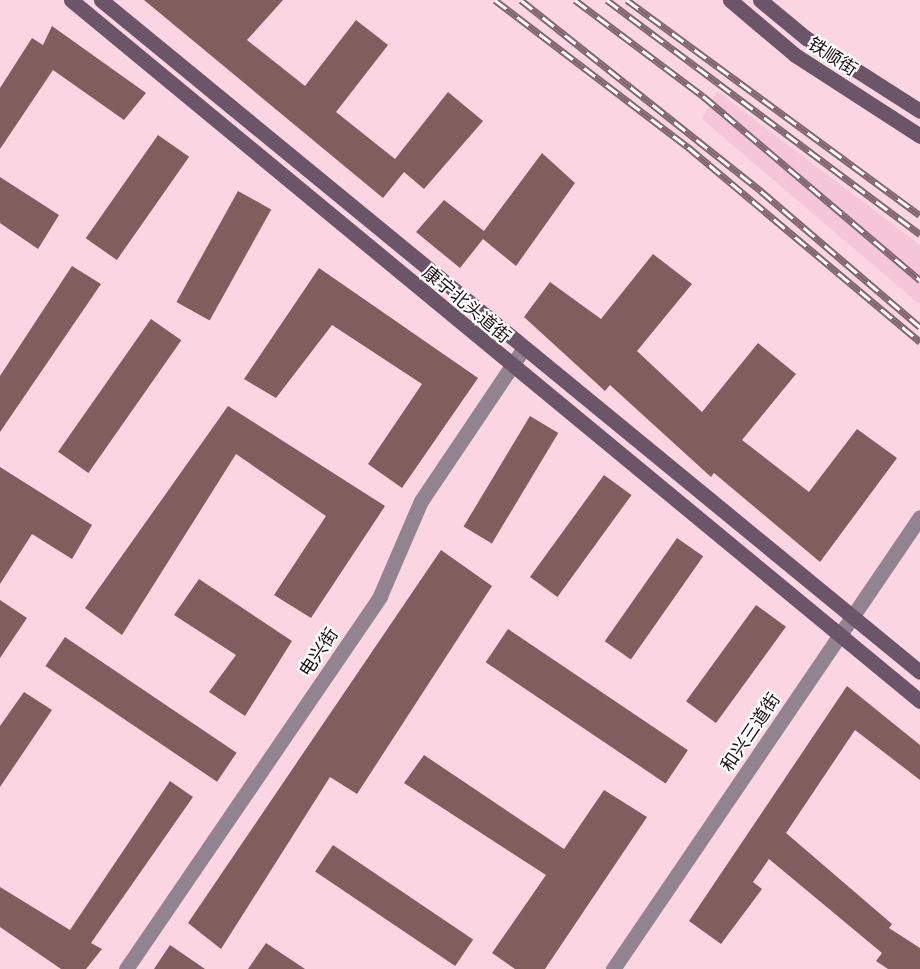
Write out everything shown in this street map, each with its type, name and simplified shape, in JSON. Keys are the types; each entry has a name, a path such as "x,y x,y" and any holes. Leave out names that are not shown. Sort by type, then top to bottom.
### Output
{"main road":[{"name":"康宁北头道街","path":"71,0 511,366 920,701"},
{"name":"康宁北头道街","path":"101,0 920,672"},
{"name":"铁顺街","path":"730,0 795,55 920,136"},
{"name":"铁顺街","path":"760,0 806,38 920,111"}],"street":[{"name":"电兴街","path":"126,969 380,596 421,501 524,348"},
{"name":"和兴三道街","path":"613,969 920,517"}],"shaded area":[{"path":"717,91 920,245 920,305 702,119"}],"building":[{"path":"144,0 283,0 247,40 305,86 356,20 388,45 336,112 395,159 448,92 483,121 424,189 404,172 383,198"},
{"path":"52,26 146,93 124,120 53,70 0,149 0,88 32,38 43,45"},
{"path":"158,135 189,157 117,260 86,238"},
{"path":"542,153 575,183 516,266 483,239 460,268 416,232 444,200 484,231"},
{"path":"0,177 59,215 38,249 0,223"},
{"path":"238,191 271,209 210,320 176,302"},
{"path":"653,254 692,284 637,351 702,412 758,343 796,374 742,440 809,492 857,429 897,458 820,562 714,473 711,477 610,385 605,391 524,317 550,282 601,319"},
{"path":"72,266 101,284 0,432 0,376"},
{"path":"319,268 478,378 402,488 368,464 422,384 332,325 276,398 244,379"},
{"path":"151,319 181,340 88,473 58,452"},
{"path":"228,406 385,506 311,618 274,595 326,516 236,454 122,635 85,608"},
{"path":"530,416 558,433 492,544 464,527"},
{"path":"0,467 92,525 72,559 32,534 0,584"},
{"path":"604,475 632,495 557,597 530,577"},
{"path":"677,538 703,556 631,660 605,641"},
{"path":"441,550 492,586 357,794 330,777 221,949 188,923"},
{"path":"199,579 292,641 245,716 209,692 236,655 174,615"},
{"path":"0,600 27,618 0,658"},
{"path":"756,605 786,627 716,723 686,701"},
{"path":"508,629 688,750 666,784 486,662"},
{"path":"65,637 237,753 217,782 45,666"},
{"path":"847,686 920,745 920,780 855,730 786,833 892,924 889,928 920,948 920,969 888,969 876,961 882,953 769,859 753,882 762,889 721,944 689,921"},
{"path":"24,692 52,710 0,787 0,726"},
{"path":"424,755 564,849 604,790 647,817 545,969 515,969 492,953 546,875 404,783"},
{"path":"170,781 193,797 91,943 102,949 86,969 61,969 0,927 0,887 70,930"},
{"path":"333,845 473,940 455,966 315,872"},
{"path":"266,943 305,969 248,969"},
{"path":"170,945 205,969 154,969"}],"railway":[{"path":"495,0 688,147 920,342"},
{"path":"521,0 761,191 920,327"},
{"path":"575,0 703,96 920,280"},
{"path":"607,0 920,234"},
{"path":"627,0 920,215"}]}
